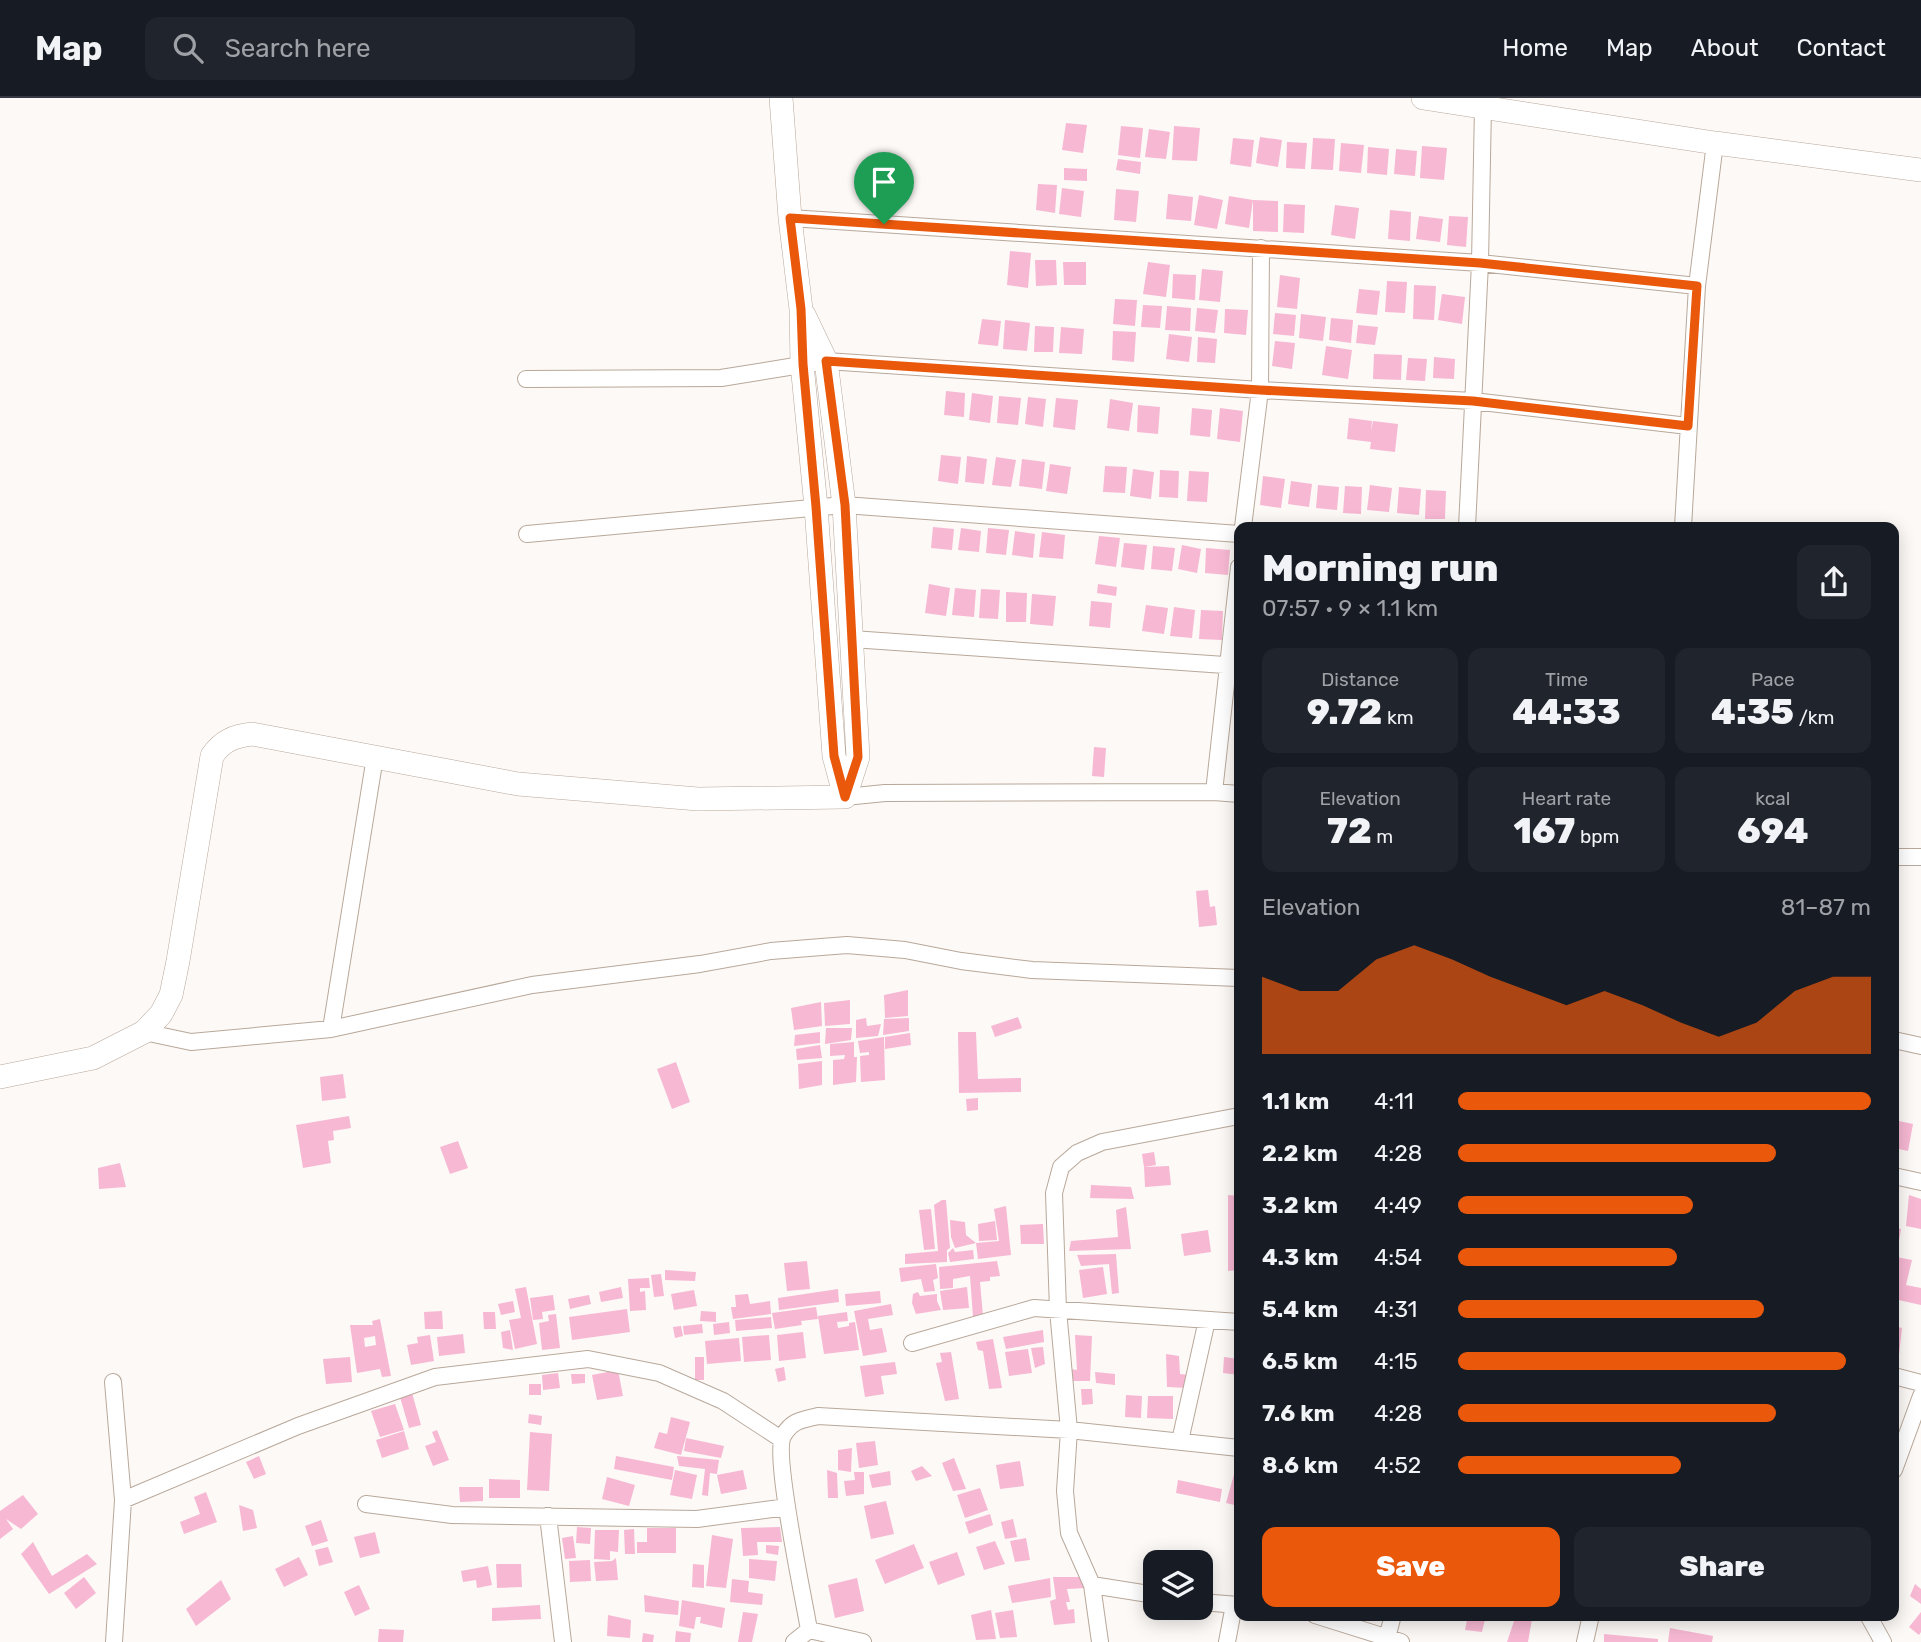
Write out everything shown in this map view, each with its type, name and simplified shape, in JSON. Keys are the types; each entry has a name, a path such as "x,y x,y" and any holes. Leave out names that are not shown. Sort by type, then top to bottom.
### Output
{"main road":[{"path":"781,98 790,218 801,309 834,756 845,797"},
{"path":"1423,98 1715,143 1921,170"},
{"path":"801,309 826,361 845,505 858,757 845,797"},
{"path":"0,1077 93,1058 144,1032 161,1014 171,995 212,755 219,745 240,735 252,734 518,785 698,799 845,797"}],"street":[{"path":"1467,522 1480,263 1483,106"},
{"path":"1683,522 1697,286 1715,143"},
{"path":"790,218 1480,263 1697,286"},
{"path":"1244,522 1260,390 1261,248"},
{"path":"526,379 721,378 826,361 1260,390 1473,401 1688,426"},
{"path":"527,534 845,505 1234,534"},
{"path":"852,639 1234,666 1214,792"},
{"path":"331,1029 374,757"},
{"path":"845,797 885,793 1234,794"},
{"path":"1899,857 1921,857"},
{"path":"144,1032 191,1042 331,1029 532,985 700,964 771,951 847,945 905,950 961,961 1032,970 1234,978"},
{"path":"1899,1041 1921,1046"},
{"path":"1100,1642 1092,1585 1069,1533 1065,1491 1069,1430 1058,1310 1054,1193 1062,1167 1077,1153 1102,1142 1234,1117"},
{"path":"1899,1177 1921,1182"},
{"path":"912,1343 1034,1308 1234,1322"},
{"path":"1180,1441 1207,1320"},
{"path":"123,1500 298,1426 435,1377 588,1359 659,1373 723,1401 781,1439"},
{"path":"1899,1377 1921,1383"},
{"path":"113,1382 123,1500 114,1642"},
{"path":"1899,1456 1921,1396"},
{"path":"809,1630 782,1480 781,1439 792,1423 818,1416 1069,1430 1234,1447"},
{"path":"366,1504 452,1515 697,1519 787,1507"},
{"path":"548,1516 563,1642"},
{"path":"1092,1585 1143,1593"},
{"path":"1213,1603 1234,1605"},
{"path":"1227,1642 1234,1613"},
{"path":"1333,1621 1386,1639 1391,1621"},
{"path":"1585,1642 1590,1621"},
{"path":"1871,1621 1883,1642"},
{"path":"794,1642 809,1630"},
{"path":"809,1630 863,1642"}],"building":[{"path":"1066,123 1087,125 1083,153 1062,150"},
{"path":"1121,126 1143,128 1140,158 1118,155"},
{"path":"1174,126 1200,128 1197,161 1172,160"},
{"path":"1149,129 1170,132 1166,159 1145,157"},
{"path":"1260,137 1282,140 1278,167 1256,163"},
{"path":"1233,138 1254,140 1251,167 1230,164"},
{"path":"1313,138 1335,139 1333,170 1311,169"},
{"path":"1287,142 1307,143 1305,169 1286,168"},
{"path":"1341,143 1364,145 1361,173 1339,171"},
{"path":"1422,146 1447,148 1444,180 1420,178"},
{"path":"1368,147 1389,149 1387,175 1367,173"},
{"path":"1396,149 1417,151 1415,176 1394,174"},
{"path":"1118,159 1141,162 1140,174 1116,170"},
{"path":"1064,168 1087,169 1087,181 1064,180"},
{"path":"1038,184 1057,185 1055,213 1036,210"},
{"path":"1062,188 1084,191 1081,217 1059,214"},
{"path":"1116,189 1139,191 1136,222 1114,220"},
{"path":"1168,194 1193,197 1191,221 1166,219"},
{"path":"1199,195 1223,200 1217,229 1194,225"},
{"path":"1229,196 1253,200 1249,228 1225,224"},
{"path":"1253,200 1278,201 1278,232 1253,231"},
{"path":"1284,204 1305,205 1304,233 1283,232"},
{"path":"1335,205 1359,208 1355,239 1331,235"},
{"path":"1390,210 1411,212 1410,241 1388,239"},
{"path":"1419,216 1443,219 1440,242 1416,239"},
{"path":"1449,216 1468,217 1466,247 1447,245"},
{"path":"1010,251 1031,253 1028,288 1007,285"},
{"path":"1035,260 1056,260 1057,285 1036,286"},
{"path":"1063,262 1086,262 1086,285 1064,285"},
{"path":"1148,262 1170,265 1166,297 1143,294"},
{"path":"1202,269 1223,271 1220,302 1199,300"},
{"path":"1173,274 1196,275 1195,300 1172,298"},
{"path":"1280,275 1300,278 1297,309 1277,307"},
{"path":"1387,281 1407,282 1405,313 1385,312"},
{"path":"1414,285 1436,286 1434,320 1413,319"},
{"path":"1359,289 1380,291 1377,315 1356,313"},
{"path":"1442,294 1465,297 1462,324 1438,320"},
{"path":"1115,299 1137,300 1135,326 1113,324"},
{"path":"1143,305 1162,306 1160,328 1141,327"},
{"path":"1167,306 1191,308 1190,331 1165,330"},
{"path":"1197,308 1218,310 1215,333 1195,331"},
{"path":"1225,309 1248,310 1246,335 1224,333"},
{"path":"1275,313 1296,315 1294,336 1273,334"},
{"path":"1301,314 1326,317 1323,341 1299,338"},
{"path":"1331,318 1353,320 1351,343 1329,340"},
{"path":"982,319 1001,321 998,346 978,344"},
{"path":"1005,320 1030,323 1027,351 1003,349"},
{"path":"1358,325 1378,327 1375,345 1356,343"},
{"path":"1035,326 1054,327 1053,352 1034,352"},
{"path":"1061,327 1084,329 1082,354 1059,353"},
{"path":"1113,331 1136,332 1134,362 1112,360"},
{"path":"1169,334 1192,337 1189,362 1166,359"},
{"path":"1198,337 1217,339 1215,363 1197,362"},
{"path":"1275,341 1295,343 1292,369 1272,366"},
{"path":"1326,346 1352,350 1348,379 1322,375"},
{"path":"1374,354 1402,355 1401,380 1373,379"},
{"path":"1434,357 1455,359 1454,379 1433,378"},
{"path":"1408,358 1427,359 1425,381 1406,380"},
{"path":"946,391 965,393 964,417 944,415"},
{"path":"972,393 993,396 990,423 969,420"},
{"path":"999,396 1021,398 1018,425 997,423"},
{"path":"1028,397 1046,399 1043,427 1025,424"},
{"path":"1056,398 1078,400 1075,430 1053,427"},
{"path":"1110,399 1133,403 1129,431 1107,428"},
{"path":"1138,405 1160,407 1158,434 1137,432"},
{"path":"1192,408 1212,410 1210,437 1190,435"},
{"path":"1220,408 1243,411 1240,442 1217,439"},
{"path":"1349,418 1372,421 1371,431 1373,421 1398,424 1395,452 1370,449 1371,442 1347,439"},
{"path":"941,455 961,457 958,484 938,481"},
{"path":"967,456 987,459 984,484 965,482"},
{"path":"996,457 1016,460 1011,487 992,485"},
{"path":"1022,459 1045,462 1042,489 1019,486"},
{"path":"1050,464 1071,467 1067,494 1046,491"},
{"path":"1105,466 1127,467 1125,493 1103,492"},
{"path":"1133,469 1154,472 1151,499 1130,496"},
{"path":"1160,470 1179,471 1178,498 1159,497"},
{"path":"1189,471 1209,472 1207,502 1187,501"},
{"path":"1263,476 1285,479 1281,508 1260,505"},
{"path":"1291,481 1312,484 1309,507 1288,504"},
{"path":"1318,485 1339,487 1337,510 1316,508"},
{"path":"1370,485 1392,488 1389,512 1367,510"},
{"path":"1345,486 1362,487 1361,514 1343,513"},
{"path":"1399,487 1421,489 1419,515 1397,513"},
{"path":"1426,490 1446,491 1445,519 1425,519"},
{"path":"933,527 954,529 952,550 931,548"},
{"path":"961,528 981,531 979,552 958,550"},
{"path":"988,528 1009,530 1006,555 986,553"},
{"path":"1015,531 1035,534 1033,558 1012,555"},
{"path":"1042,532 1065,535 1063,559 1039,557"},
{"path":"1099,536 1120,538 1116,567 1095,564"},
{"path":"1124,543 1147,545 1144,570 1121,567"},
{"path":"1182,545 1201,549 1197,573 1178,569"},
{"path":"1153,546 1175,548 1172,571 1151,569"},
{"path":"1206,548 1230,550 1228,575 1205,573"},
{"path":"929,584 950,588 946,616 925,613"},
{"path":"1098,584 1117,587 1116,596 1097,593"},
{"path":"955,588 976,590 974,617 952,615"},
{"path":"981,589 1000,590 998,619 979,618"},
{"path":"1006,592 1027,593 1026,622 1006,622"},
{"path":"1032,594 1056,596 1053,626 1030,624"},
{"path":"1091,601 1112,603 1110,628 1089,626"},
{"path":"1146,605 1168,608 1164,634 1142,631"},
{"path":"1174,607 1195,610 1192,638 1170,636"},
{"path":"1201,610 1223,611 1222,640 1199,639"},
{"path":"1094,747 1106,748 1104,777 1092,776"},
{"path":"1208,890 1210,907 1215,906 1217,925 1199,927 1196,891"},
{"path":"908,990 908,1016 885,1018 884,995"},
{"path":"850,1000 850,1024 825,1026 824,1003"},
{"path":"821,1002 822,1026 794,1030 791,1008"},
{"path":"1018,1017 1022,1028 995,1037 991,1026"},
{"path":"866,1018 867,1026 881,1024 878,1036 856,1038 856,1020"},
{"path":"909,1018 909,1031 883,1035 884,1019"},
{"path":"826,1028 852,1028 851,1040 825,1044"},
{"path":"820,1032 820,1043 794,1046 795,1035"},
{"path":"958,1032 976,1032 978,1079 1021,1078 1021,1092 959,1093"},
{"path":"910,1033 911,1045 885,1049 885,1037"},
{"path":"884,1037 885,1080 861,1082 860,1056 869,1055 869,1052 860,1053 858,1041"},
{"path":"854,1042 854,1057 857,1057 856,1082 833,1085 833,1060 844,1059 845,1055 830,1056 830,1044"},
{"path":"820,1045 822,1058 797,1060 796,1049"},
{"path":"822,1061 822,1085 799,1089 798,1064"},
{"path":"676,1062 690,1102 672,1109 657,1069"},
{"path":"343,1074 346,1098 322,1101 320,1077"},
{"path":"978,1098 978,1110 967,1111 966,1099"},
{"path":"349,1116 351,1128 333,1131 334,1140 328,1141 331,1163 303,1168 296,1125"},
{"path":"1899,1121 1913,1124 1908,1151 1899,1149"},
{"path":"458,1141 468,1168 450,1174 440,1147"},
{"path":"1154,1152 1156,1165 1144,1167 1142,1154"},
{"path":"120,1163 126,1187 99,1189 98,1168"},
{"path":"1169,1166 1171,1185 1145,1187 1144,1167"},
{"path":"1091,1185 1131,1187 1134,1199 1090,1198"},
{"path":"1228,1195 1234,1196 1234,1270 1228,1271"},
{"path":"1909,1195 1921,1199 1921,1229 1906,1226"},
{"path":"946,1200 950,1248 947,1250 947,1262 905,1264 905,1254 938,1251 934,1205"},
{"path":"1006,1206 1011,1255 978,1259 976,1243 999,1241 994,1209"},
{"path":"1126,1207 1131,1249 1069,1251 1071,1241 1118,1237 1116,1210"},
{"path":"931,1209 935,1249 924,1250 919,1210"},
{"path":"950,1220 965,1222 966,1235 976,1243 955,1248"},
{"path":"995,1221 997,1240 979,1241 978,1224"},
{"path":"1043,1224 1044,1244 1021,1244 1020,1225"},
{"path":"1208,1230 1211,1252 1184,1256 1181,1234"},
{"path":"953,1248 955,1252 973,1250 974,1259 950,1262 948,1253"},
{"path":"1116,1254 1119,1293 1112,1294 1109,1264 1081,1266 1077,1255"},
{"path":"1899,1257 1912,1260 1906,1285 1921,1288 1921,1305 1899,1300"},
{"path":"807,1261 810,1289 787,1291 784,1263"},
{"path":"997,1261 1000,1276 980,1282 983,1316 973,1317 970,1276 953,1279 953,1288 940,1289 939,1267"},
{"path":"936,1264 938,1278 933,1280 935,1291 924,1292 921,1279 901,1282 899,1268"},
{"path":"1103,1267 1107,1294 1083,1298 1079,1270"},
{"path":"665,1270 696,1272 695,1281 665,1280"},
{"path":"661,1274 664,1296 654,1297 651,1275"},
{"path":"649,1278 650,1288 640,1288 640,1292 645,1291 646,1310 630,1311 628,1279"},
{"path":"526,1287 537,1344 515,1349 509,1320 521,1318 515,1289"},
{"path":"621,1287 623,1298 601,1302 599,1292"},
{"path":"967,1287 969,1308 943,1310 940,1291"},
{"path":"838,1289 839,1302 779,1310 778,1298"},
{"path":"694,1290 697,1306 674,1310 671,1294"},
{"path":"880,1291 881,1303 846,1306 845,1294"},
{"path":"918,1292 920,1296 937,1294 941,1310 916,1314 912,1303 913,1294"},
{"path":"748,1294 750,1304 770,1301 771,1314 733,1319 731,1307 736,1307 735,1295"},
{"path":"553,1295 555,1310 542,1312 543,1319 533,1320 530,1298"},
{"path":"589,1295 591,1304 570,1309 568,1299"},
{"path":"513,1301 515,1312 501,1315 498,1304"},
{"path":"891,1304 893,1315 868,1319 870,1330 882,1328 887,1352 863,1356 854,1311"},
{"path":"816,1307 818,1319 801,1321 802,1325 775,1329 772,1313"},
{"path":"627,1309 630,1332 572,1340 569,1317"},
{"path":"442,1311 443,1329 425,1329 424,1312"},
{"path":"701,1311 716,1312 716,1322 700,1321"},
{"path":"483,1312 495,1312 496,1329 484,1329"},
{"path":"847,1312 848,1321 837,1322 838,1328 855,1322 859,1350 824,1354 818,1316"},
{"path":"556,1314 560,1348 542,1350 539,1323 549,1321 548,1315"},
{"path":"771,1317 772,1328 736,1331 735,1320"},
{"path":"380,1319 391,1376 382,1377 380,1369 357,1373 350,1325 373,1325 372,1321","holes":["375,1336 376,1345 365,1347 364,1338"]},
{"path":"729,1322 730,1333 714,1335 713,1324"},
{"path":"702,1324 703,1333 684,1335 683,1326"},
{"path":"681,1326 683,1336 675,1338 673,1327"},
{"path":"1899,1327 1902,1328 1899,1355"},
{"path":"510,1330 513,1350 503,1348 501,1332"},
{"path":"1043,1330 1044,1342 1006,1349 1003,1337"},
{"path":"803,1332 806,1358 779,1361 777,1335"},
{"path":"463,1334 465,1353 439,1356 437,1337"},
{"path":"430,1335 434,1361 411,1365 407,1345 418,1343 417,1337"},
{"path":"769,1335 771,1360 744,1362 742,1337"},
{"path":"1075,1335 1092,1336 1090,1381 1072,1381 1071,1369 1077,1370"},
{"path":"739,1338 741,1361 707,1364 705,1341"},
{"path":"993,1339 1002,1388 989,1389 983,1351 978,1350 976,1342"},
{"path":"1043,1347 1045,1364 1035,1368 1031,1348"},
{"path":"1028,1349 1032,1373 1009,1376 1005,1352"},
{"path":"951,1352 959,1399 945,1401 936,1363 942,1362 940,1353"},
{"path":"1166,1354 1179,1356 1180,1374 1190,1375 1188,1388 1167,1387"},
{"path":"350,1357 352,1382 326,1384 323,1359"},
{"path":"695,1357 704,1357 704,1380 695,1380"},
{"path":"1224,1357 1234,1358 1234,1374 1223,1373"},
{"path":"895,1362 897,1374 881,1376 884,1394 865,1397 860,1366"},
{"path":"784,1367 786,1380 778,1382 775,1369"},
{"path":"618,1370 623,1396 597,1400 592,1375"},
{"path":"1095,1372 1115,1374 1115,1385 1096,1383"},
{"path":"558,1373 560,1388 543,1390 542,1375"},
{"path":"571,1374 585,1374 585,1383 572,1384"},
{"path":"529,1384 541,1384 541,1395 529,1395"},
{"path":"1081,1389 1092,1389 1093,1404 1082,1405"},
{"path":"412,1393 421,1425 409,1428 400,1397"},
{"path":"1126,1395 1142,1396 1141,1418 1125,1417"},
{"path":"1148,1396 1173,1396 1173,1419 1147,1418"},
{"path":"395,1404 404,1430 380,1437 371,1411"},
{"path":"529,1414 542,1416 541,1425 528,1423"},
{"path":"671,1417 690,1422 681,1455 654,1448 659,1432 667,1434"},
{"path":"437,1430 449,1460 433,1466 425,1446 436,1442 432,1432"},
{"path":"404,1431 409,1449 382,1458 376,1440"},
{"path":"530,1432 552,1434 549,1491 527,1490"},
{"path":"686,1438 724,1446 721,1458 684,1451"},
{"path":"875,1441 878,1465 859,1468 856,1443"},
{"path":"852,1448 851,1472 838,1470 838,1450"},
{"path":"259,1456 266,1474 254,1479 246,1462"},
{"path":"616,1456 674,1467 672,1480 614,1469"},
{"path":"677,1456 719,1460 717,1474 710,1473 708,1496 702,1495 705,1469 679,1466"},
{"path":"954,1458 966,1489 953,1491 942,1463"},
{"path":"1020,1461 1024,1486 1000,1489 996,1465"},
{"path":"922,1466 932,1476 916,1481 911,1471"},
{"path":"675,1470 697,1475 692,1499 670,1495"},
{"path":"743,1470 747,1489 721,1494 717,1475"},
{"path":"827,1470 837,1473 838,1498 828,1498"},
{"path":"890,1471 891,1485 872,1488 869,1475"},
{"path":"854,1472 864,1472 864,1494 846,1496 844,1481 855,1480"},
{"path":"1234,1474 1234,1505 1226,1503"},
{"path":"607,1477 635,1485 629,1506 602,1499"},
{"path":"489,1479 520,1480 520,1498 489,1498"},
{"path":"1178,1480 1222,1489 1220,1502 1176,1493"},
{"path":"459,1487 483,1487 483,1501 460,1502"},
{"path":"980,1488 988,1510 965,1518 957,1495"},
{"path":"206,1492 217,1522 184,1534 180,1522 200,1514 194,1497"},
{"path":"23,1495 38,1514 21,1529 6,1519 13,1529 0,1539 0,1511"},
{"path":"886,1501 894,1534 871,1539 864,1506"},
{"path":"239,1505 253,1510 257,1528 243,1531"},
{"path":"990,1514 993,1525 969,1534 965,1522"},
{"path":"1013,1519 1017,1537 1005,1539 1001,1522"},
{"path":"321,1520 328,1541 312,1546 305,1526"},
{"path":"577,1527 591,1528 590,1544 576,1543"},
{"path":"780,1527 782,1542 757,1542 758,1555 743,1556 741,1528"},
{"path":"647,1528 676,1528 676,1553 637,1553 637,1542 647,1542"},
{"path":"634,1529 635,1554 625,1554 624,1530"},
{"path":"595,1530 619,1530 618,1552 610,1551 610,1560 594,1559"},
{"path":"375,1532 380,1553 360,1558 354,1537"},
{"path":"712,1535 733,1539 726,1588 706,1586"},
{"path":"573,1536 576,1558 565,1559 562,1538"},
{"path":"1026,1538 1030,1560 1015,1562 1010,1541"},
{"path":"995,1541 1005,1564 984,1570 976,1547"},
{"path":"33,1542 52,1576 87,1554 97,1564 49,1594 21,1554"},
{"path":"914,1544 924,1568 885,1584 875,1560"},
{"path":"766,1545 779,1546 778,1555 766,1553"},
{"path":"328,1547 333,1562 319,1566 315,1550"},
{"path":"957,1552 965,1575 938,1585 929,1562"},
{"path":"299,1557 308,1575 284,1587 275,1569"},
{"path":"616,1558 618,1580 596,1581 594,1562 612,1561"},
{"path":"749,1559 777,1561 775,1581 749,1578"},
{"path":"590,1560 591,1581 570,1582 569,1561"},
{"path":"496,1564 521,1564 522,1587 497,1588"},
{"path":"693,1564 704,1565 704,1588 692,1587"},
{"path":"488,1566 492,1585 477,1588 476,1580 463,1582 461,1571"},
{"path":"84,1577 96,1593 76,1609 64,1593"},
{"path":"1053,1577 1085,1577 1087,1588 1067,1589 1070,1602 1066,1602 1068,1610 1074,1609 1075,1623 1054,1625 1050,1601 1056,1599"},
{"path":"857,1578 864,1611 835,1618 828,1585"},
{"path":"1050,1578 1051,1597 1012,1603 1008,1586"},
{"path":"732,1579 749,1581 748,1592 763,1594 762,1605 730,1602"},
{"path":"221,1580 231,1599 196,1626 186,1609"},
{"path":"1915,1584 1921,1589 1921,1604 1910,1596"},
{"path":"359,1585 370,1609 355,1616 344,1592"},
{"path":"644,1595 679,1601 678,1615 645,1612"},
{"path":"682,1600 725,1608 722,1628 700,1623 701,1617 696,1617 694,1629 679,1626"},
{"path":"540,1605 541,1619 492,1621 492,1608"},
{"path":"991,1610 996,1639 976,1640 971,1615"},
{"path":"1013,1610 1017,1637 1000,1638 995,1613"},
{"path":"743,1612 758,1614 752,1642 738,1642"},
{"path":"1921,1612 1921,1632 1919,1635 1909,1627"},
{"path":"608,1615 631,1620 630,1638 607,1636"},
{"path":"1467,1621 1485,1621 1482,1632 1465,1630"},
{"path":"1514,1621 1532,1621 1528,1642 1507,1642"},
{"path":"1670,1628 1713,1636 1712,1642 1668,1642"},
{"path":"379,1629 404,1630 403,1642 378,1642"},
{"path":"676,1631 691,1633 690,1642 675,1642"},
{"path":"643,1633 654,1635 653,1642 642,1642"},
{"path":"1604,1634 1658,1639 1658,1642 1604,1642"}],"route":[{"path":"790,218 884,224 1480,263 1697,286 1688,426 1473,401 1260,390 826,361 845,505 858,757 845,797 834,756 801,309 790,218"}]}
